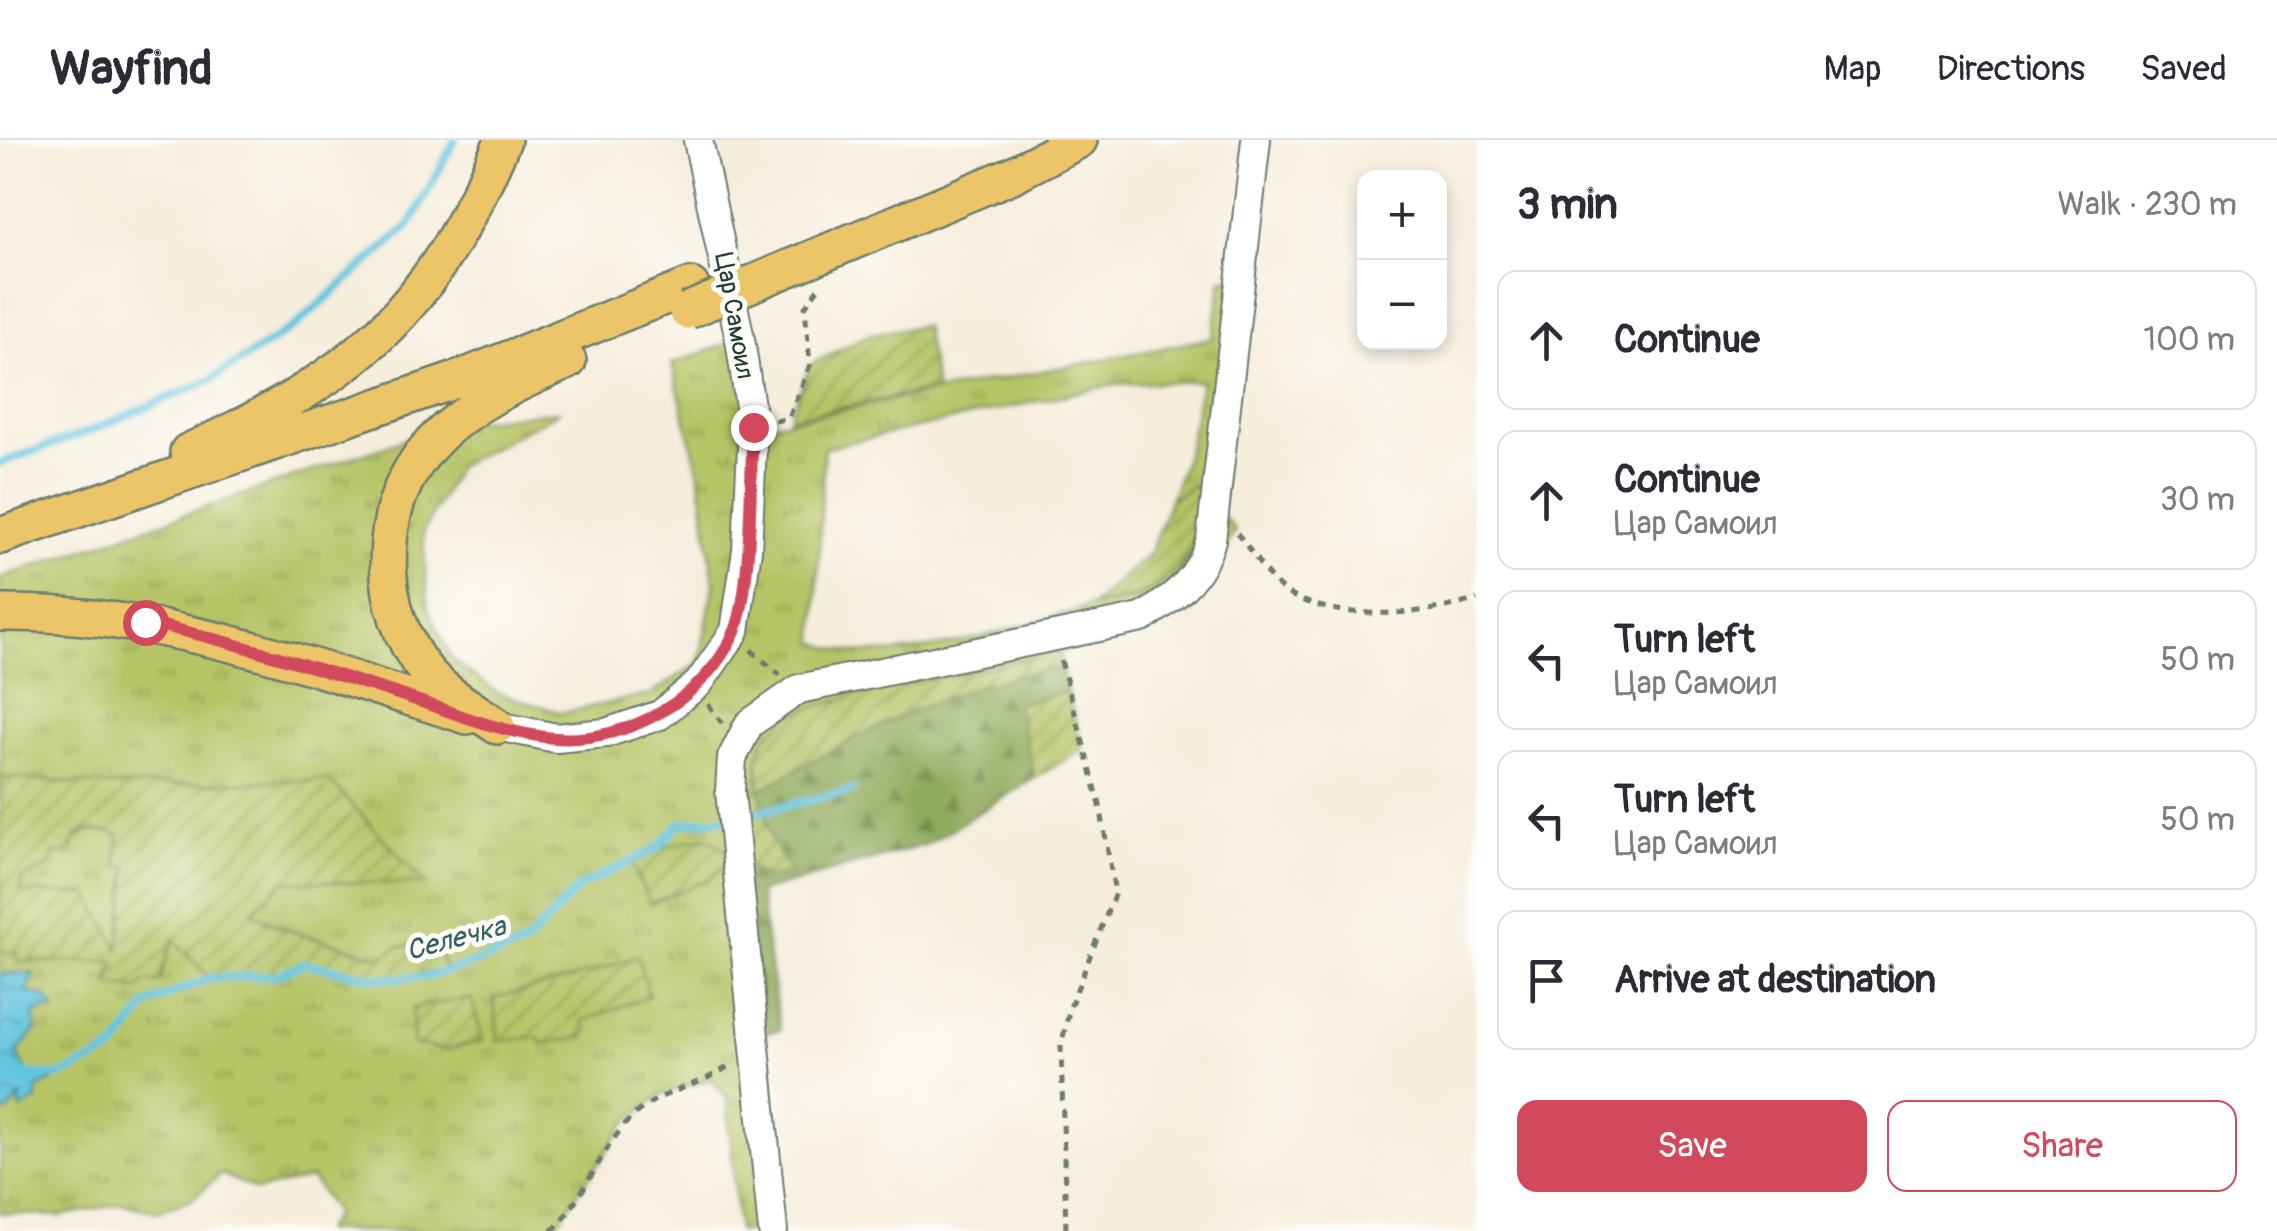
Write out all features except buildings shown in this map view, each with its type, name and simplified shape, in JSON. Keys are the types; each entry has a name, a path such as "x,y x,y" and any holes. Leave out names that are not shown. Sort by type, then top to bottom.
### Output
{"main road":[{"path":"0,516 188,451 272,412 329,377 404,312 440,267 465,225 503,140"},
{"path":"496,726 435,682 412,653 391,599 387,552 397,496 418,460 452,424 495,392 689,298 1039,140"},
{"path":"787,257 850,243 1012,176 1079,140"},
{"path":"0,536 689,298"},
{"path":"0,613 52,612 145,622 237,642 496,726"}],"street":[{"name":"Цар Самоил","path":"496,726 556,738 606,733 660,715 699,683 735,631 746,550 753,427 740,338 698,140"},
{"path":"773,1231 730,791 732,758 749,724 799,689 1058,639 1142,618 1174,598 1203,568 1256,140"}],"path":[{"path":"753,427 789,418 810,365 805,306 850,243"},
{"path":"1213,506 1285,592 1300,598 1368,614 1448,609 1477,600"},
{"path":"735,631 758,657 799,689"},
{"path":"1058,639 1066,692 1100,805 1116,893 1070,1007 1061,1046 1066,1231"},
{"path":"699,683 710,708 743,736"},
{"path":"552,1231 627,1122 662,1094 712,1080 742,1056 756,1034"}],"green space":[{"path":"1222,279 1241,279 1213,506 1235,530 1192,612 1060,652 871,691 758,757 759,790 730,791 773,1231 738,1231 727,1098 711,1079 662,1094 627,1122 552,1231 324,1231 335,1213 312,1178 257,1190 221,1174 192,1199 156,1212 123,1203 60,1216 0,1213 0,1113 8,1112 21,1095 57,1075 28,1074 17,1052 35,1031 34,1012 54,1010 27,992 32,973 0,974 0,952 18,952 19,961 116,962 172,938 277,975 306,964 408,978 445,971 397,947 380,958 298,933 251,911 284,881 424,882 329,780 114,786 0,777 0,578 452,423 560,411 458,466 423,532 428,609 453,661 498,693 562,713 651,694 699,663 714,585 700,478 672,364 740,339 754,427 1213,338","holes":["1202,381 1187,453 1170,500 1192,486 1188,560 1148,593 1127,602 1092,606 988,635 913,650 844,651 815,642 824,448 1116,384"]},
{"path":"924,326 936,389 789,418 810,365 870,334"},
{"path":"1192,486 1202,486 1199,514 1186,557 1175,572 1143,594 1092,605 1150,553 1170,500"},
{"path":"1060,652 1062,668 1022,674 944,698 868,732 760,790 771,838 791,873 768,878 736,858 707,880 650,904 631,861 658,848 707,837 735,857 730,791 759,790 758,757 764,739 792,713 871,691"},
{"path":"1062,668 1067,692 1017,704 1035,778 927,844 759,892 780,1030 756,1034 737,858 790,873 771,838 759,790 868,732 944,698 1022,674"},
{"path":"1067,692 1083,749 1035,778 1017,704"},
{"path":"0,777 114,786 329,780 425,884 284,881 252,912 282,928 379,958 397,947 436,941 445,971 378,978 303,963 277,975 209,978 173,939 159,982 144,982 138,989 108,984 115,962 18,961 18,952 0,952","holes":["89,830 119,834 117,867 128,868 119,949 88,894 21,892 21,880 50,865 54,853 70,854 77,835"]},
{"path":"89,830 119,833 117,866 128,868 119,951 21,893 21,880 50,865 54,853"},
{"path":"638,956 649,996 583,1021 585,1037 542,1044 539,1037 498,1041 494,998 575,978"},
{"path":"471,998 483,1040 446,1050 413,1044 413,1008"}],"water":[{"path":"33,973 27,992 45,996 55,1010 35,1012 35,1031 17,1053 28,1073 60,1076 37,1088 37,1100 21,1109 20,1097 8,1112 0,1113 0,974"}],"waterway":[{"path":"0,463 85,433 211,380 295,326 410,225 455,140"},
{"name":"Селечка","path":"741,816 853,790"},
{"name":"Селечка","path":"0,1072 60,1076 113,1051 148,1004 209,978 277,975 303,963 378,978 426,977 478,962 524,945 579,887 658,848 680,823 727,818"}],"route":[{"path":"145,622 237,642 496,726 556,738 606,733 660,715 699,683 735,631 746,550 753,427"}]}
